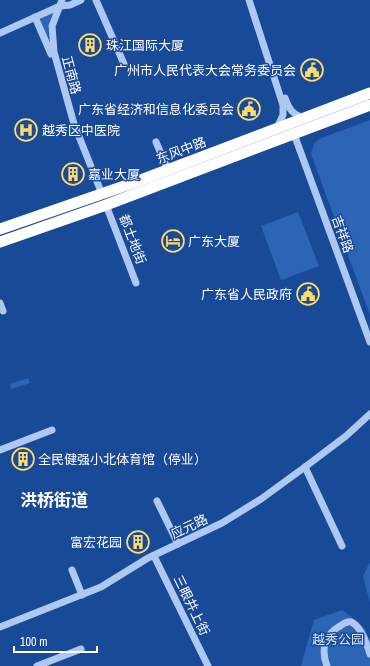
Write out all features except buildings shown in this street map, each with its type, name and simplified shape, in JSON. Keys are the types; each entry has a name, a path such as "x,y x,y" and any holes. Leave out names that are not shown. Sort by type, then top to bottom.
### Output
{"highway":[{"name":"东风中路","path":"0,229 168,170 370,93"},
{"name":"东风中路","path":"0,242 106,205 370,106"}],"street":[{"path":"0,33 35,17 60,2 67,0"},
{"path":"60,2 70,5 81,0"},
{"path":"96,0 124,64"},
{"path":"249,0 284,105 283,115 277,128"},
{"path":"254,0 287,104 295,114 305,118"},
{"name":"正南路","path":"60,2 54,19 51,36 74,124 102,194"},
{"path":"35,17 60,75"},
{"name":"吉祥路","path":"294,134 370,342"},
{"path":"156,142 168,170"},
{"name":"都土地街","path":"106,205 136,282"},
{"path":"0,303 3,311"},
{"name":"应元路","path":"0,627 101,587 154,556 222,524 261,499 305,467 346,436 370,414"},
{"path":"0,450 52,430"},
{"path":"305,467 342,546"},
{"path":"157,500 178,544"},
{"name":"三眼井上街","path":"154,556 208,666"},
{"path":"72,570 82,595"},
{"path":"327,666 324,656 326,640 332,630 346,622 351,622 358,628 370,654"},
{"path":"37,666 81,649"}],"green space":[{"path":"53,13 48,27 49,43 39,20"},
{"path":"370,120 370,315 311,154 314,144 319,139"},
{"path":"298,212 319,266 281,280 261,226"},
{"path":"28,378 30,383 11,389 10,384"},
{"path":"370,562 370,603 363,576"},
{"name":"越秀公园","path":"342,610 363,627 369,638 370,666 301,666 314,620"}],"place":[{"name":"珠江国际大厦","path":"90,45"},
{"name":"广州市人民代表大会常务委员会","path":"312,70"},
{"name":"广东省经济和信息化委员会","path":"249,109"},
{"name":"越秀区中医院","path":"26,130"},
{"name":"嘉业大厦","path":"73,174"},
{"name":"广东大厦","path":"173,241"},
{"name":"广东省人民政府","path":"308,294"},
{"name":"全民健强小北体育馆（停业）","path":"23,459"},
{"name":"富宏花园","path":"138,542"}],"district":[{"name":"洪桥街道","path":"54,500"}]}
